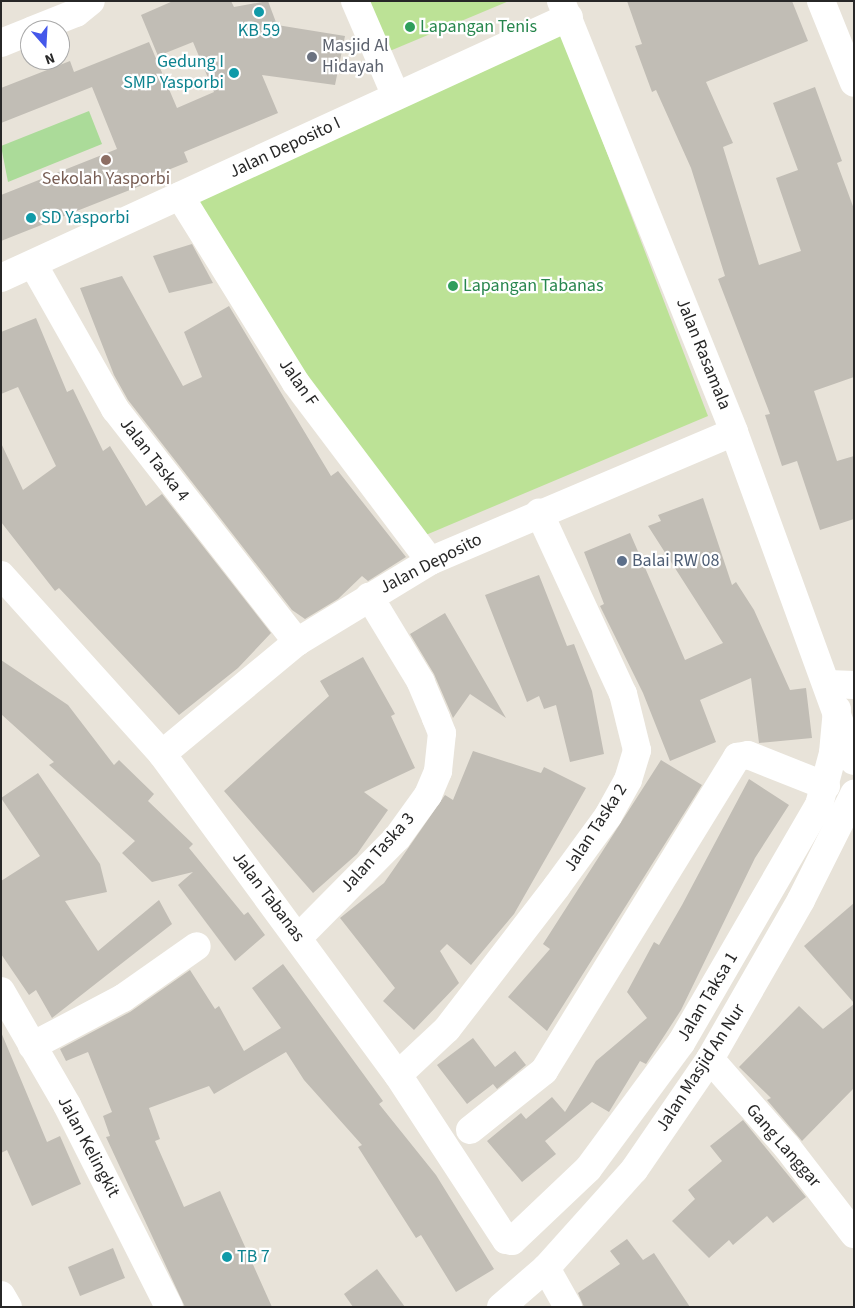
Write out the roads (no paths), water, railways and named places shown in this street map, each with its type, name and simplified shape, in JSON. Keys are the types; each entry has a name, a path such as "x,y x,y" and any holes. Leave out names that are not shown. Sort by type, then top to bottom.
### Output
{"street":[{"path":"59,20 76,13 91,1"},
{"path":"355,1 396,96"},
{"path":"822,2 854,83"},
{"name":"Jalan Deposito I","path":"1,278 396,96 565,9"},
{"name":"Jalan Rasamala","path":"565,9 734,432 841,685 837,710 854,761"},
{"path":"1,43 20,36"},
{"name":"Jalan F","path":"180,196 296,383 430,562"},
{"name":"Jalan Taska 4","path":"33,264 115,410 297,642"},
{"name":"Jalan Deposito","path":"162,754 297,642 369,596 430,562 539,512 734,432"},
{"name":"Jalan Taska 2","path":"398,1076 447,1029 558,886 608,816 628,780 637,750 623,694 539,512"},
{"name":"Jalan Tabanas","path":"1,575 162,754 398,1076 506,1240"},
{"name":"Jalan Taska 3","path":"298,938 397,838 428,794 438,771 442,733 421,682 369,596"},
{"name":"Jalan Taksa 1","path":"506,1240 512,1241 588,1169 638,1107 743,938 826,786 837,710"},
{"path":"470,1130 544,1071 737,757 748,755 826,786"},
{"name":"Jalan Masjid An Nur","path":"501,1307 546,1268 634,1170 710,1059 801,900 854,794"},
{"path":"32,1046 123,998 196,946"},
{"name":"Jalan Kelingkit","path":"1,991 32,1046 169,1307"},
{"name":"Gang Langgar","path":"710,1059 787,1147 854,1234"},
{"path":"546,1268 568,1307"},
{"path":"1,1295 8,1307"}],"place":[{"name":"KB 59","path":"259,12"},
{"name":"Lapangan Tenis","path":"410,27"},
{"name":"Masjid Al Hidayah","path":"312,57"},
{"name":"Gedung I SMP Yasporbi","path":"234,73"},
{"name":"Sekolah Yasporbi","path":"106,160"},
{"name":"SD Yasporbi","path":"31,218"},
{"name":"Lapangan Tabanas","path":"453,286"},
{"name":"Balai RW 08","path":"622,561"},
{"name":"TB 7","path":"227,1257"}]}
